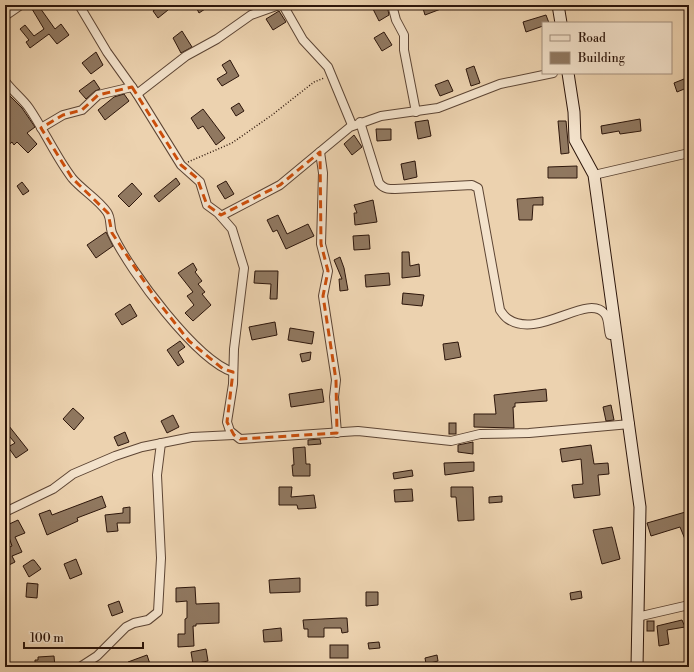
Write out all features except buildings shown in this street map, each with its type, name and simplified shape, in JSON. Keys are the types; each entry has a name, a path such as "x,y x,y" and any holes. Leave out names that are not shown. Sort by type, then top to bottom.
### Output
{"street":[{"path":"5,16 21,5"},
{"path":"137,94 186,56 218,39 251,15 279,5"},
{"path":"283,5 303,40 328,67 356,124 379,183 382,187 386,189 395,189 472,185 478,188 481,195 500,310 508,320 524,325 542,324 586,307 602,312 606,315 610,335 617,335"},
{"path":"392,5 396,20 404,35 404,50 416,112"},
{"path":"558,5 561,22"},
{"path":"82,6 107,52 137,94 181,164 200,182 207,205 221,216 232,229 244,268 227,422 230,431 234,435 240,439 358,431 452,441 480,434 529,433 630,424"},
{"path":"221,216 280,185 356,124 381,116 438,108 500,84 548,74"},
{"path":"568,74 574,112 575,140 594,175 630,424 640,507 637,667"},
{"path":"5,81 22,99 72,178 108,213 111,221 112,233 128,261 156,299 190,341 223,369 233,372"},
{"path":"41,128 63,115 82,110 98,95 132,87"},
{"path":"320,152 323,173 321,244 328,271 323,296 336,380 334,397 337,432"},
{"path":"594,175 689,153"},
{"path":"5,512 53,489 73,474 115,456 192,436 234,435"},
{"path":"80,667 98,656 126,627 134,623 148,620 158,612 161,558 157,475 161,443"},
{"path":"638,617 689,605"}],"path":[{"path":"181,164 232,143 272,115 314,82 324,78 334,79"}],"highlighted area":[{"path":"132,87 181,165 197,178 207,205 221,215 280,185 320,152 321,244 328,271 323,296 336,380 337,433 240,439 234,435 227,422 233,372 223,369 189,341 156,299 112,233 108,213 72,178 41,128 63,115 82,110 98,95"}]}
